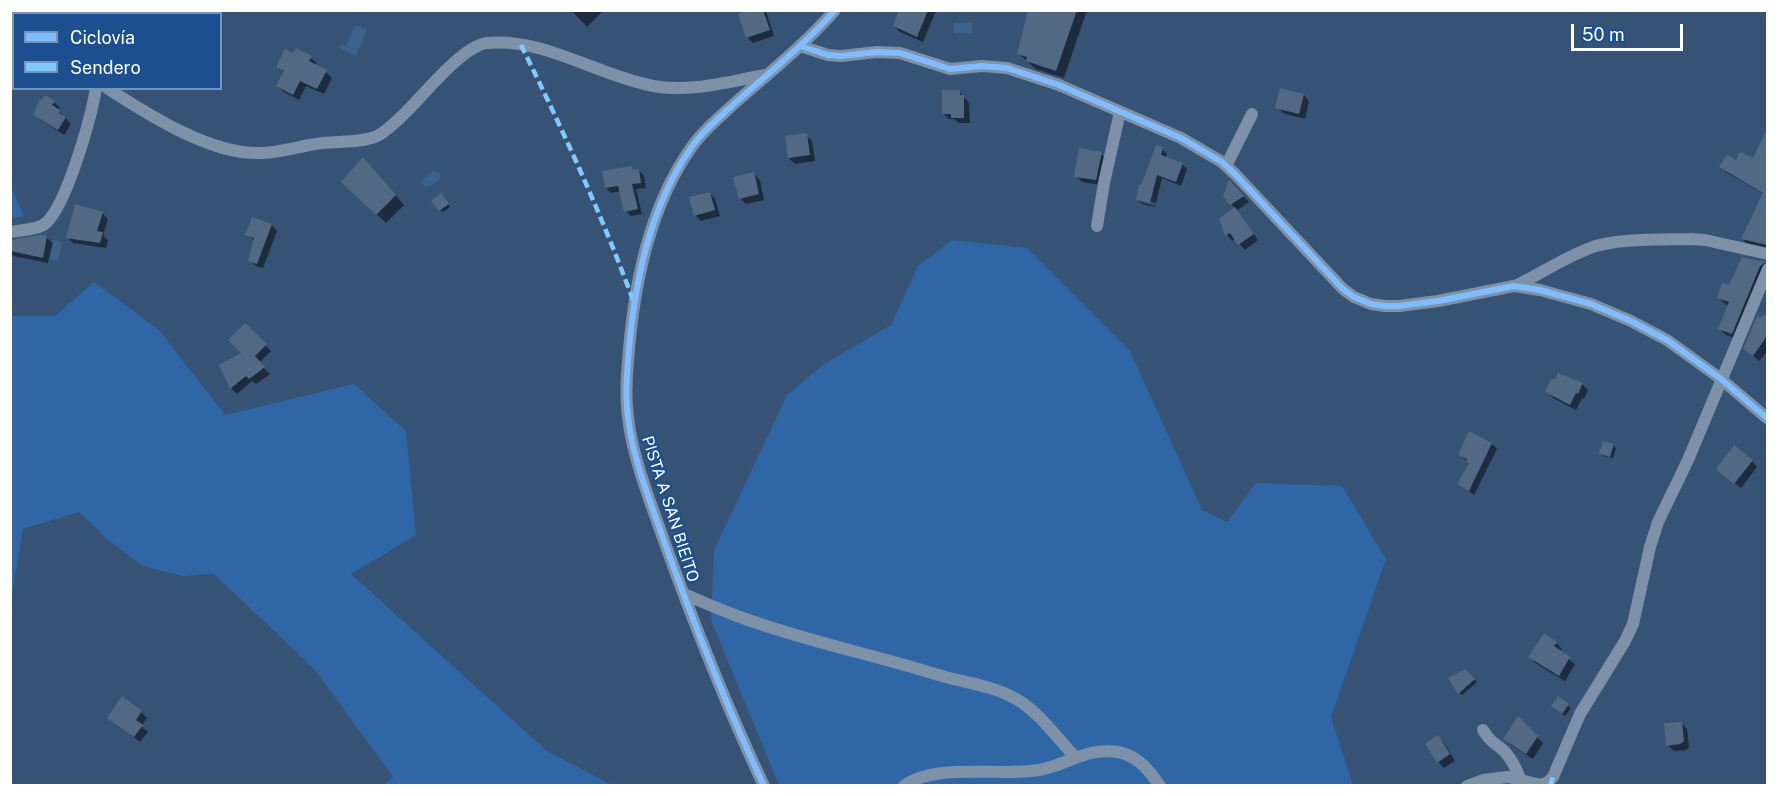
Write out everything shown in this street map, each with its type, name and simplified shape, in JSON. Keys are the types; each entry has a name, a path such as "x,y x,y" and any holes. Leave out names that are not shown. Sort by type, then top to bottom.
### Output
{"street":[{"name":"PISTA A SAN BIEITO","path":"764,786 735,725 645,488 628,419 627,379 634,304 641,264 654,222 680,165 708,128 800,46 835,10"},
{"path":"109,90 147,113 189,134 227,148 257,153 378,136 405,114 458,59 483,43 532,47 639,83 669,88 701,86 767,75"},
{"path":"800,46 828,55 841,56 877,52 900,53 950,69 982,66 1007,68 1059,85 1181,138 1226,166 1343,289 1371,304 1400,306 1514,286 1584,250 1610,243 1692,239 1767,254"},
{"path":"10,232 43,226 56,211 77,159 95,90"},
{"path":"1097,226 1112,142 1120,112"},
{"path":"1226,166 1252,114"},
{"path":"1467,786 1483,780 1508,777 1541,785 1553,777 1580,714 1633,624 1658,522 1688,460 1767,269"},
{"path":"1514,286 1540,290 1591,304 1631,321 1667,340 1721,379 1767,419"},
{"path":"684,594 743,618 791,633 985,686 1006,694 1037,715 1075,757"},
{"path":"1483,730 1489,740 1509,757 1520,779"},
{"path":"904,786 922,775 1039,770 1103,750 1121,753 1143,764 1160,786"}],"shaded area":[{"path":"954,23 972,23 972,33 954,33"},
{"path":"355,25 367,30 356,56 339,48 341,44 346,46"},
{"path":"433,171 440,173 440,179 431,186 425,187 422,183 423,179"},
{"path":"11,187 24,216 11,218"},
{"path":"57,240 62,243 58,261 48,259 51,241"},
{"path":"952,240 1027,248 1130,351 1202,510 1227,522 1256,483 1342,486 1386,559 1331,717 1353,785 779,785 711,620 714,550 787,395 824,364 891,325 918,266"},
{"path":"94,282 159,330 225,415 354,384 406,431 416,535 351,574 547,751 612,785 383,785 393,777 315,670 214,574 182,576 143,566 107,539 79,512 23,529 11,600 11,316 55,316"}],"building":[{"path":"748,10 763,10 770,30 746,38 738,14"},
{"path":"899,10 928,10 917,37 893,26"},
{"path":"1028,10 1077,10 1056,71 1026,61 1027,57 1017,54"},
{"path":"296,48 312,56 309,61 327,70 317,89 300,81 293,95 276,86 284,71 276,67 285,49 293,53"},
{"path":"1280,88 1304,94 1299,114 1275,108"},
{"path":"942,90 960,90 960,95 964,95 964,118 951,118 951,114 942,114"},
{"path":"45,95 55,101 52,105 66,117 58,130 33,115 40,99 42,100"},
{"path":"1767,129 1767,245 1741,239 1763,193 1719,167 1727,155 1736,160 1740,152 1753,158"},
{"path":"807,133 810,155 788,158 785,136"},
{"path":"1156,145 1163,147 1161,155 1183,163 1176,182 1157,175 1150,203 1136,200 1139,185 1141,185"},
{"path":"1079,148 1102,152 1096,180 1074,177"},
{"path":"363,157 396,195 376,215 341,182"},
{"path":"632,166 633,170 639,169 641,183 632,184 638,209 624,212 618,186 605,188 602,171"},
{"path":"754,172 759,194 739,199 733,177"},
{"path":"1229,180 1244,196 1230,205 1223,196"},
{"path":"710,192 715,210 694,216 689,197"},
{"path":"441,193 449,204 439,211 431,201"},
{"path":"75,204 103,212 97,231 103,232 100,243 66,238"},
{"path":"1235,207 1254,234 1238,245 1230,233 1225,236 1219,219"},
{"path":"252,217 272,224 257,264 248,261 254,238 245,235"},
{"path":"47,236 43,258 10,251 10,240"},
{"path":"1742,257 1765,262 1760,266 1732,334 1718,329 1729,302 1717,298 1722,283 1729,285"},
{"path":"1758,314 1760,318 1767,314 1767,336 1753,356 1743,349"},
{"path":"245,323 267,344 255,356 265,367 249,379 246,376 230,389 219,365 241,353 228,340"},
{"path":"1558,373 1583,383 1570,405 1545,392 1551,379 1555,379"},
{"path":"1469,431 1492,443 1469,491 1457,484 1469,463 1466,462 1467,459 1458,455"},
{"path":"1603,441 1614,444 1610,457 1599,454"},
{"path":"1734,445 1753,460 1734,484 1716,469"},
{"path":"1544,633 1557,642 1554,646 1570,657 1559,676 1528,657"},
{"path":"1465,669 1475,679 1458,694 1448,678"},
{"path":"122,696 142,711 136,720 143,725 134,737 107,718"},
{"path":"1558,696 1569,704 1562,714 1551,706"},
{"path":"1518,716 1538,736 1526,754 1503,739"},
{"path":"1682,722 1684,741 1680,744 1666,746 1664,723"},
{"path":"1438,735 1450,754 1437,763 1425,744"}],"marked path":[{"path":"521,45 580,171 633,300"},
{"path":"1550,786 1553,777"}],"cycle path":[{"path":"764,786 698,632 642,478 633,447 627,408 629,349 640,270 655,219 677,170 707,129 795,50 835,10"},
{"path":"800,46 828,55 841,56 877,52 900,53 950,69 982,66 1007,68 1059,85 1181,138 1222,162 1343,289 1354,297 1371,304 1399,306 1514,286 1540,290 1591,304 1667,340 1721,379 1768,419"}]}
